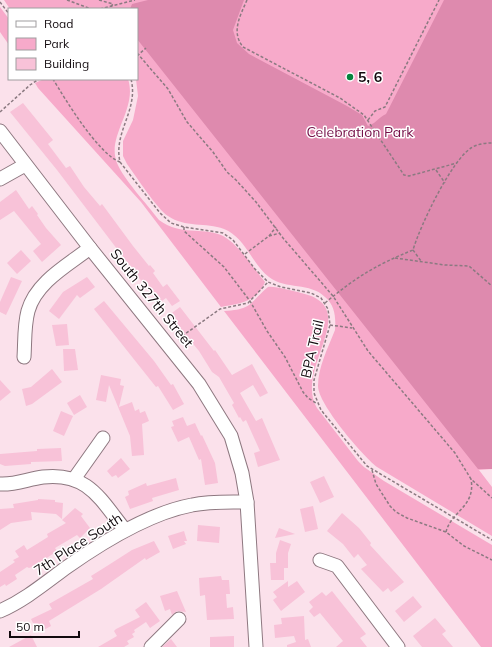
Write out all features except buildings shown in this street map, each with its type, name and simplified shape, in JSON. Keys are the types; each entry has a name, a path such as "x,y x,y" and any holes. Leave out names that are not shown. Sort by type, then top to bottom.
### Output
{"street":[{"name":"South 327th Street","path":"0,131 90,248 170,345 199,384 231,436 242,473 247,502 256,647"},
{"path":"0,179 25,165"},
{"path":"24,357 27,318 30,305 47,281 90,248"},
{"path":"74,479 103,438"},
{"path":"0,484 44,477 74,479 90,488 126,530"},
{"name":"7th Place South","path":"0,611 13,605 68,566 126,530 175,510 193,505 247,502"},
{"path":"320,560 338,566 396,646"},
{"path":"151,647 180,619"}],"path":[{"path":"67,0 88,8"},
{"path":"100,0 113,4"},
{"path":"103,8 113,4 135,0"},
{"path":"247,0 237,27 237,36 243,47 340,98 368,120 406,176 457,163"},
{"path":"368,120 370,114 385,107 439,0"},
{"path":"0,2 8,13"},
{"path":"110,8 113,4"},
{"path":"138,53 146,48"},
{"path":"138,55 168,89 187,122 213,152 227,172 236,180 333,296 368,351 454,453 471,479 492,498"},
{"path":"0,112 38,80"},
{"name":"BPA Trail","path":"54,80 90,133 107,152 120,162 160,213 171,223 184,227 223,233 234,240 255,269 268,282 274,285 311,293 325,303 328,309 330,325 314,380 314,392 318,404 361,460 372,470 492,540"},
{"path":"120,162 118,154 119,143 133,98 132,80"},
{"path":"325,303 357,277 393,258 413,250 423,223 457,163 474,146 492,143"},
{"path":"435,169 445,183"},
{"path":"184,227 184,231 224,267 250,301 267,331 285,357 303,392 308,398 318,404"},
{"path":"245,254 269,236 276,227"},
{"path":"269,236 280,233"},
{"path":"413,250 421,261"},
{"path":"393,258 445,265 468,266 492,286"},
{"path":"170,345 220,309 240,306 250,301 268,282"},
{"path":"330,325 352,328"},
{"path":"372,470 376,484 390,506 396,512 402,516 446,532 464,546 492,560"},
{"path":"446,532 454,517 467,503 472,486 471,479"}],"green space":[{"name":"Celebration Park","path":"4,0 492,0 492,469 479,470 492,487 492,536 377,467 361,452 325,405 320,394 318,379 335,330 334,312 328,300 319,292 312,289 283,284 269,277 263,272 238,238 224,229 188,224 168,216 153,200 127,164 123,156 123,141 133,120 138,96 136,80 138,80 138,8 9,8"},
{"name":"Celebration Park","path":"148,0 244,0 233,30 237,43 249,54 362,115 368,126 386,114 444,0 492,0 492,469 478,469 138,40 138,8 130,8 132,4"},
{"path":"0,7 8,18 8,44 0,32"},
{"path":"42,80 128,80 130,90 129,101 115,143 115,153 120,170 159,220 167,225 183,230 221,235 233,243 265,282 262,289 247,301 221,307 141,202 35,83"},
{"path":"268,287 301,293 319,300 327,311 328,325 313,376 312,392 317,408 358,461 384,481 492,545 492,647 481,647 224,311 240,309 249,305"}],"place":[{"name":"5, 6","path":"350,77"}]}
